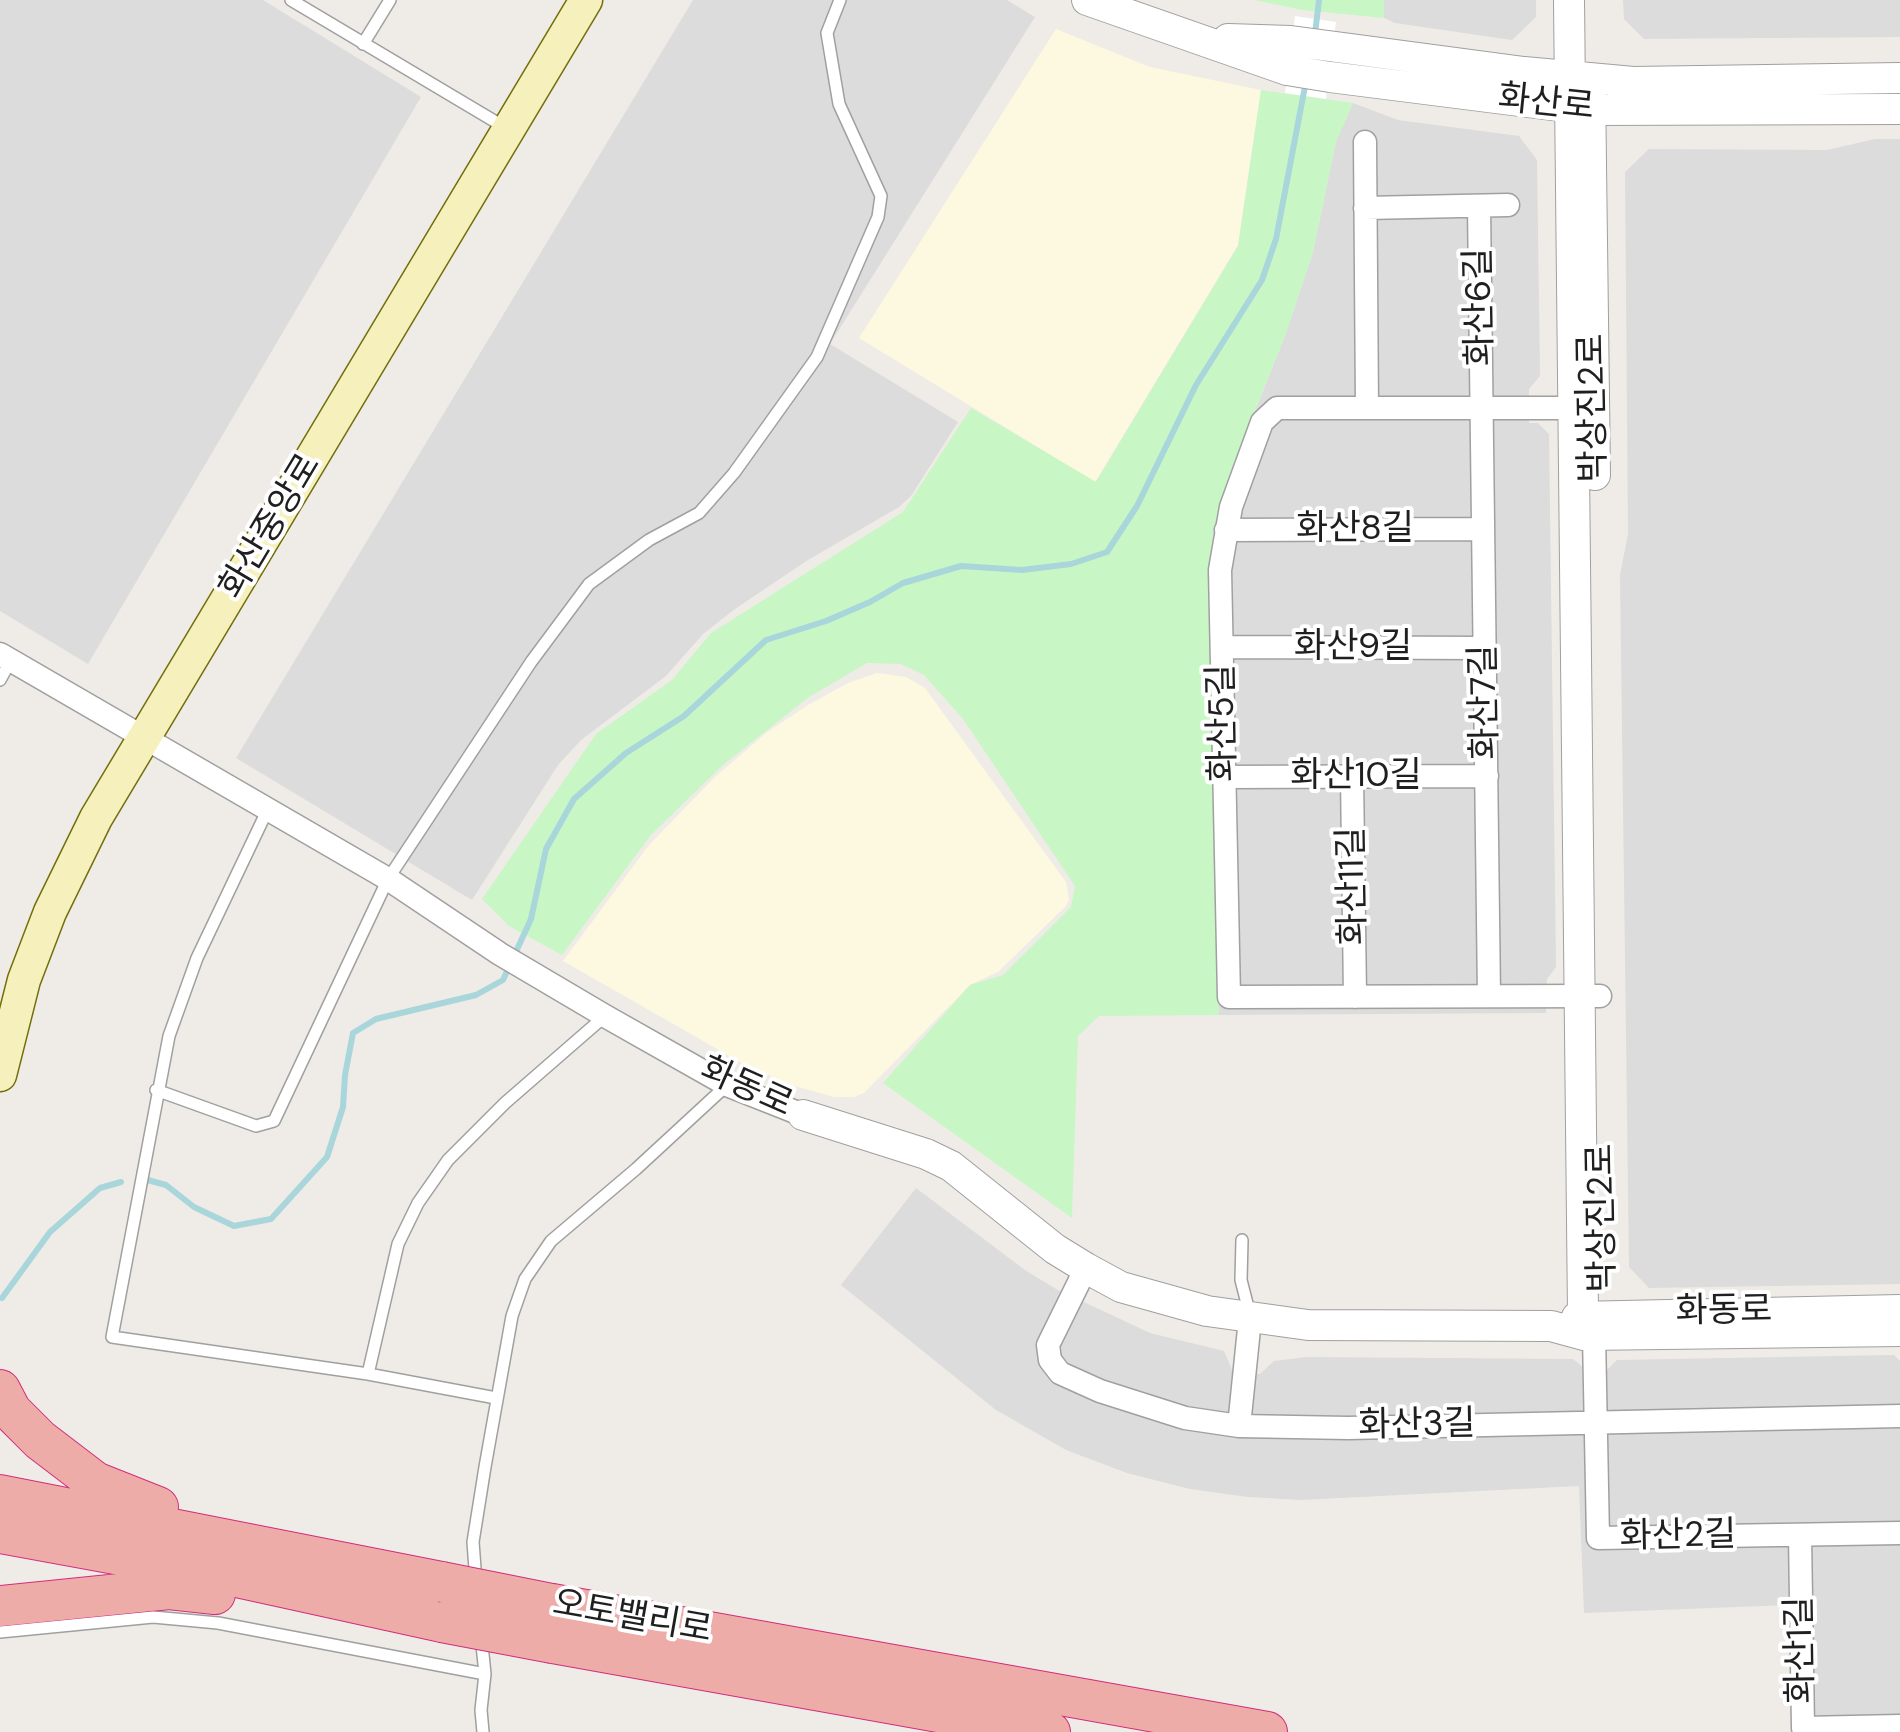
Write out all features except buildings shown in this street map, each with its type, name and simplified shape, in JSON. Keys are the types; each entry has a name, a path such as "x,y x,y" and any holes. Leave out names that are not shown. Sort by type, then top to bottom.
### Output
{"highway":[{"path":"0,1390 12,1411 40,1440 95,1482 280,1549"},
{"name":"오토밸리로","path":"0,1495 442,1582 552,1624 1050,1732"},
{"name":"오토밸리로","path":"0,1532 214,1572 442,1622 552,1624 1267,1732"},
{"path":"0,1606 169,1590 368,1608"}],"main road":[{"name":"화산중앙로","path":"0,1075 24,980 50,912 96,818 586,0"}],"street":[{"name":"화산로","path":"1086,0 1200,38 1580,109 1900,109"},
{"name":"박상진2로","path":"1569,0 1580,78"},
{"name":"박상진2로","path":"1590,0 1580,109 1594,1321"},
{"name":"화산로","path":"1332,63 1633,82 1900,78"},
{"path":"1364,142 1367,408"},
{"name":"화산6길","path":"1366,208 1508,205"},
{"name":"화산6길","path":"1480,206 1482,408"},
{"name":"화산5길","path":"1584,408 1277,408 1268,414 1255,436 1226,530 1220,570 1229,997 1590,996"},
{"name":"화산7길","path":"1482,408 1489,996"},
{"name":"화산8길","path":"1226,530 1483,529"},
{"name":"화산9길","path":"1222,648 1485,648"},
{"name":"화동로","path":"4,665 146,737 388,879 523,968 728,1085 803,1114 896,1142 951,1166 1055,1249 1121,1287 1173,1304 1308,1325 1551,1326 1594,1321 1900,1310"},
{"name":"화산11길","path":"1352,776 1355,996"},
{"name":"화산10길","path":"1225,777 1487,776"},
{"name":"화산3길","path":"1086,1268 1048,1346 1050,1360 1060,1373 1143,1407 1239,1426 1348,1428 1900,1416"},
{"path":"1239,1426 1250,1319"},
{"name":"화동로","path":"1594,1321 1900,1331"},
{"name":"화산2길","path":"1594,1321 1598,1538 1900,1533"},
{"name":"화산1길","path":"1800,1535 1803,1728 1900,1726"}],"lane":[{"path":"290,0 508,128"},
{"path":"363,44 390,0"},
{"path":"156,1090 256,1126 274,1120 388,879 531,662 589,584 649,540 698,513 734,474 817,357 872,232 881,196 839,104 827,34 840,0"},
{"path":"267,811 197,958 169,1036 112,1337 368,1374 496,1398"},
{"path":"368,1374 398,1244 418,1203 448,1160 505,1103 605,1016"},
{"path":"483,1732 480,1710 485,1674 473,1542 512,1316 525,1279 550,1241 728,1085"},
{"path":"1242,1240 1241,1280 1250,1319"},
{"path":"0,1632 154,1616 218,1623 485,1674"}],"shaded area":[{"path":"0,0 263,0 421,97 88,664 0,611"},
{"path":"693,0 1007,0 1035,17 830,344 958,422 911,496 899,507 808,560 735,609 703,634 666,676 581,740 558,765 472,900 236,758"},
{"path":"1384,0 1536,0 1536,17 1512,40 1395,23 1384,18"},
{"path":"1623,0 1900,0 1900,37 1644,39 1624,19"},
{"path":"1056,29 1150,67 1261,90 1238,245 1095,482 859,338"},
{"path":"1353,103 1398,120 1519,136 1537,160 1540,376 1529,389 1529,423 1538,423 1549,434 1556,967 1547,979 1546,1013 1219,1015 1208,590 1213,529 1313,252 1336,141"},
{"path":"1875,139 1900,139 1900,1284 1649,1288 1629,1267 1620,575 1628,534 1625,172 1649,149 1827,150"},
{"path":"877,673 906,677 925,688 1066,882 1069,899 998,972 970,985 864,1093 834,1097 788,1084 740,1062 563,961 649,845 716,776 766,733 808,705 848,683"},
{"path":"916,1188 1056,1289 1150,1333 1224,1351 1232,1370 1260,1374 1274,1361 1306,1357 1573,1359 1584,1368 1608,1369 1617,1360 1894,1355 1900,1361 1900,1732 1794,1732 1789,1605 1584,1613 1579,1486 1301,1500 1248,1497 1190,1489 1127,1473 1066,1450 996,1410 841,1285"}],"green space":[{"path":"1255,0 1384,0 1384,18 1302,10"},
{"path":"1261,90 1353,103 1336,142 1313,252 1213,529 1208,590 1219,1015 1099,1016 1078,1036 1072,1218 883,1083 970,985 1003,975 1071,907 1075,886 963,719 924,675 901,664 867,663 809,697 724,764 650,836 562,955 509,926 482,899 596,734 672,680 711,633 903,512 971,408 1096,482 1238,246"}],"pier":[{"path":"1295,16 1336,22 1326,99 1285,93"}],"waterway":[{"path":"1315,34 1319,0"},
{"path":"144,1179 166,1185 194,1207 234,1226 271,1219 327,1157 343,1107 353,1033 376,1019 476,995 503,980 531,919 546,849 574,799 626,753 684,716 766,640 826,621 903,583 961,566 1022,570 1071,564 1107,552 1137,506 1196,385 1262,280 1276,239 1306,81"},
{"path":"2,1298 50,1232 100,1188 121,1182"}]}
